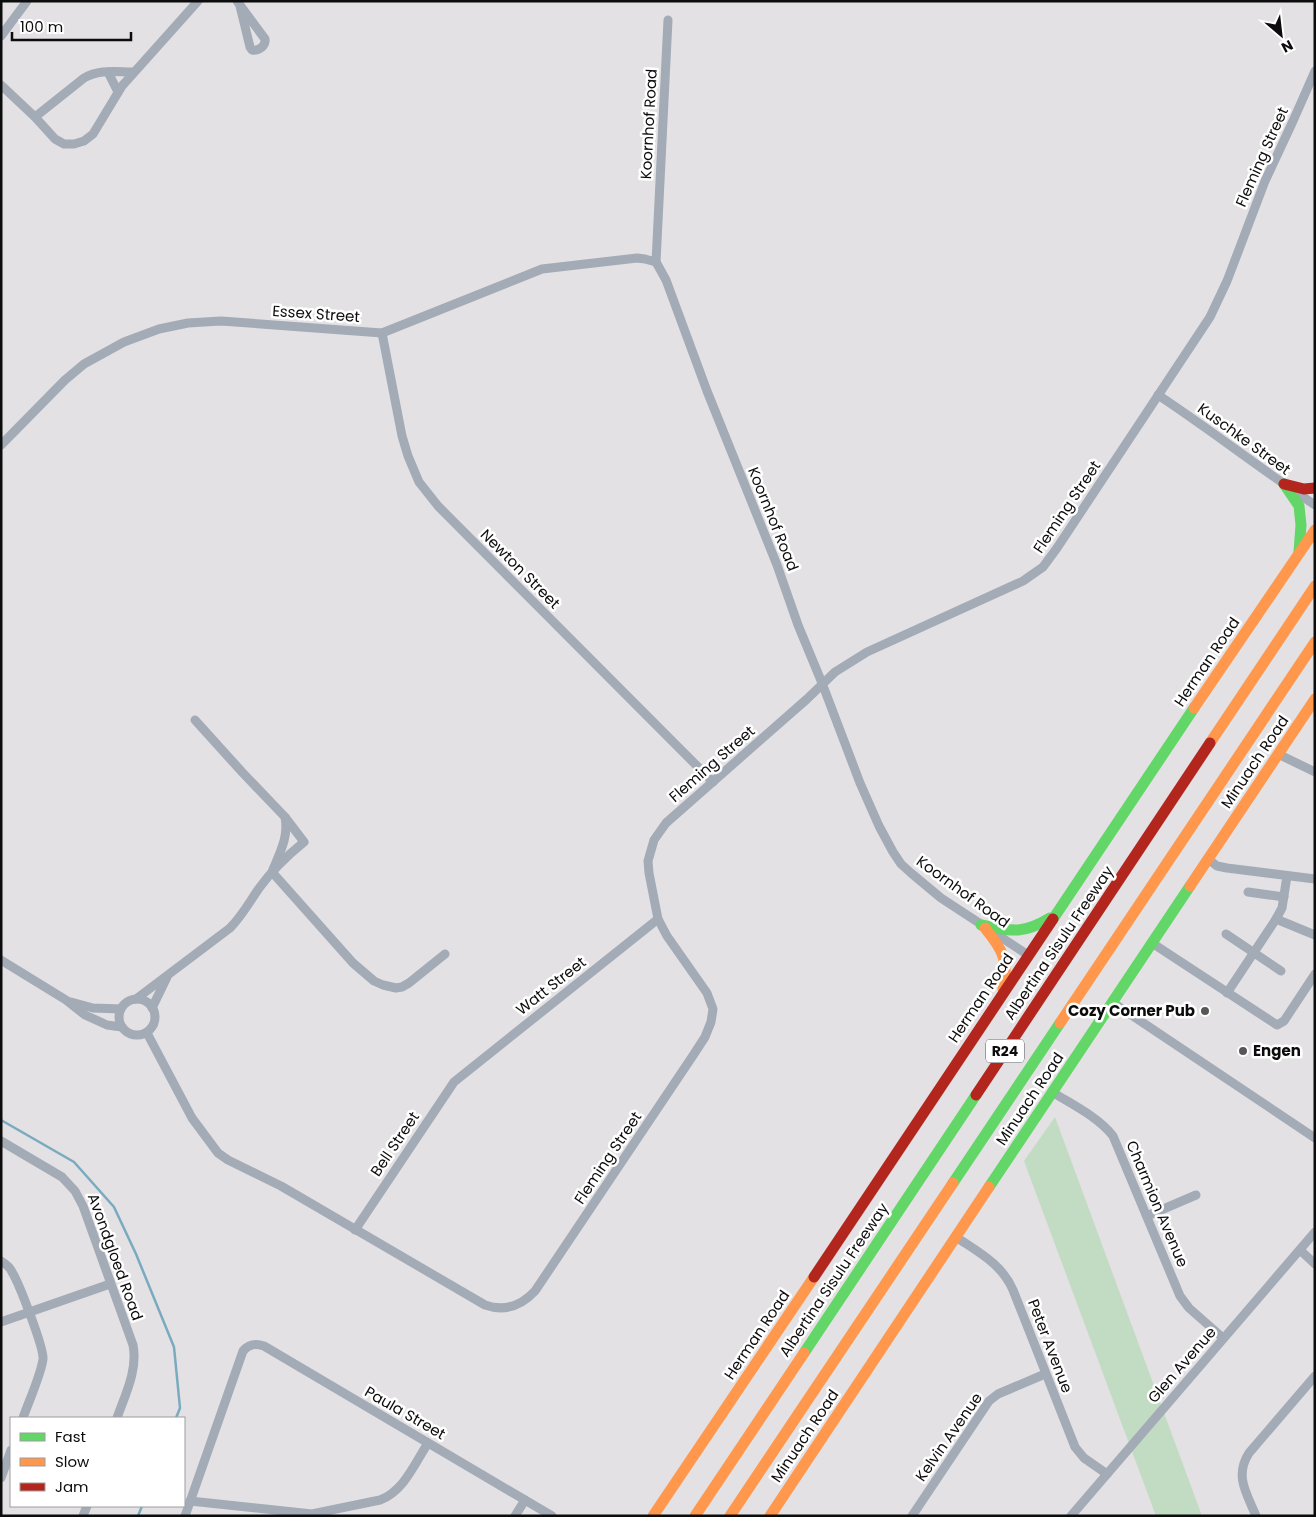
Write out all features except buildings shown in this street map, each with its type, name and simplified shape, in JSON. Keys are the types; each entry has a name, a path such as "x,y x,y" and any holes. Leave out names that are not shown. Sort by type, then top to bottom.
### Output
{"main road":[{"path":"1284,484 1304,489 1315,488"},
{"path":"1284,484 1299,506 1301,525 1299,554"},
{"name":"Herman Road","path":"654,1516 1209,685 1315,530"},
{"name":"Albertina Sisulu Freeway","path":"695,1516 1315,586"},
{"name":"R24","path":"730,1516 1315,642"},
{"name":"Minuach Road","path":"770,1516 1315,699"},
{"path":"983,926 1022,932 1035,928 1055,915"},
{"path":"983,926 999,945 1005,959 1006,973 1002,995"},
{"name":"Herman Road","path":"660,1516 671,1499 676,1485"}],"street":[{"path":"1,36 27,1"},
{"path":"2,86 35,116 55,139 64,144 84,141 92,134 133,72 198,1"},
{"name":"Koornhof Road","path":"668,20 656,262 666,280 710,398 777,565 798,625 879,826 901,864 924,884 1028,955"},
{"name":"Fleming Street","path":"146,1032 185,1106 202,1133 218,1153 228,1160 281,1186 485,1305 507,1308 517,1306 529,1298 661,1105 705,1037 711,1022 713,1009 707,992 667,936 658,919 648,861 654,840 666,823 844,665 867,652 1014,585 1034,574 1042,567 1057,548 1210,316 1226,281 1264,181 1315,71"},
{"path":"108,72 118,92"},
{"path":"35,116 92,73 133,72"},
{"name":"Essex Street","path":"1,445 74,372 95,357 154,331 188,323 221,322 382,333 542,269 637,258 656,262"},
{"name":"Newton Street","path":"382,333 402,436 411,466 425,490 438,506 713,782"},
{"name":"Kuschke Street","path":"1158,395 1315,505"},
{"path":"136,1000 230,928 272,872 304,842 286,817 195,720"},
{"path":"1278,754 1315,772"},
{"path":"272,872 286,836 286,817"},
{"path":"1208,859 1213,864 1221,867 1315,879"},
{"path":"272,872 353,963 374,981 391,987 402,987 445,954"},
{"path":"1227,993 1282,908 1287,876"},
{"path":"1248,892 1284,897"},
{"name":"Watt Street","path":"461,1076 658,919"},
{"path":"1276,919 1315,936"},
{"path":"1226,934 1281,971"},
{"path":"1152,943 1227,993 1280,1025 1315,974"},
{"path":"1,960 66,1000 85,1015 107,1025 122,1027"},
{"path":"152,1008 168,975"},
{"path":"66,1000 93,1008 121,1009"},
{"path":"136,1000 145,1002 152,1008 155,1017 150,1030 133,1035 122,1027 119,1018 121,1009 127,1002 136,1000"},
{"path":"1112,1002 1315,1138"},
{"name":"Bell Street","path":"355,1230 451,1086 461,1076"},
{"name":"Charmion Avenue","path":"1052,1092 1077,1107 1103,1126 1113,1136 1183,1301 1223,1338"},
{"name":"Avondgloed Road","path":"1,1141 50,1169 72,1186 83,1206 135,1355 133,1372 117,1417"},
{"path":"1147,1216 1196,1195"},
{"name":"Glen Avenue","path":"1071,1516 1315,1232"},
{"name":"Peter Avenue","path":"956,1237 1006,1275 1072,1441 1078,1451 1089,1462 1107,1474"},
{"path":"1300,1250 1315,1264"},
{"path":"1,1261 13,1273 29,1312 43,1357 23,1417"},
{"path":"1,1322 110,1284"},
{"name":"Paula Street","path":"190,1500 243,1351 252,1344 264,1346 552,1516"},
{"name":"Kelvin Avenue","path":"912,1516 989,1401 998,1394 1045,1374"},
{"path":"1256,1516 1242,1480 1245,1458 1315,1376"},
{"path":"185,1516 190,1500 312,1514 372,1502 385,1498 395,1492 428,1443"},
{"path":"1,1478 10,1453"},
{"path":"515,1516 525,1500"}],"green space":[{"path":"1055,1117 1202,1516 1156,1516 1024,1161"}],"waterway":[{"path":"1,1120 74,1162 114,1207 136,1254 174,1347 180,1408 176,1417"},
{"path":"138,1516 142,1507"}],"traffic: fast":[{"path":"1284,484 1299,506 1301,525 1299,552"},
{"path":"1053,919 1194,708"},
{"path":"989,1187 1190,886"},
{"path":"981,925 1016,930 1032,927 1050,918"},
{"path":"953,1183 1060,1023"},
{"path":"804,1353 976,1095"}],"traffic: slow":[{"path":"1194,708 1315,530"},
{"path":"1210,743 1315,586"},
{"path":"1060,1023 1315,642"},
{"path":"1190,886 1315,699"},
{"path":"985,928 1003,956 1005,963 1003,989"},
{"path":"730,1516 953,1183"},
{"path":"770,1516 989,1187"},
{"path":"653,1516 814,1277"},
{"path":"695,1516 804,1353"}],"traffic: jam":[{"path":"1284,484 1304,489 1315,488"},
{"path":"976,1095 1210,743"},
{"path":"814,1277 1053,919"}],"place":[{"name":"Cozy Corner Pub","path":"1205,1011"},
{"name":"Engen","path":"1243,1051"}]}
